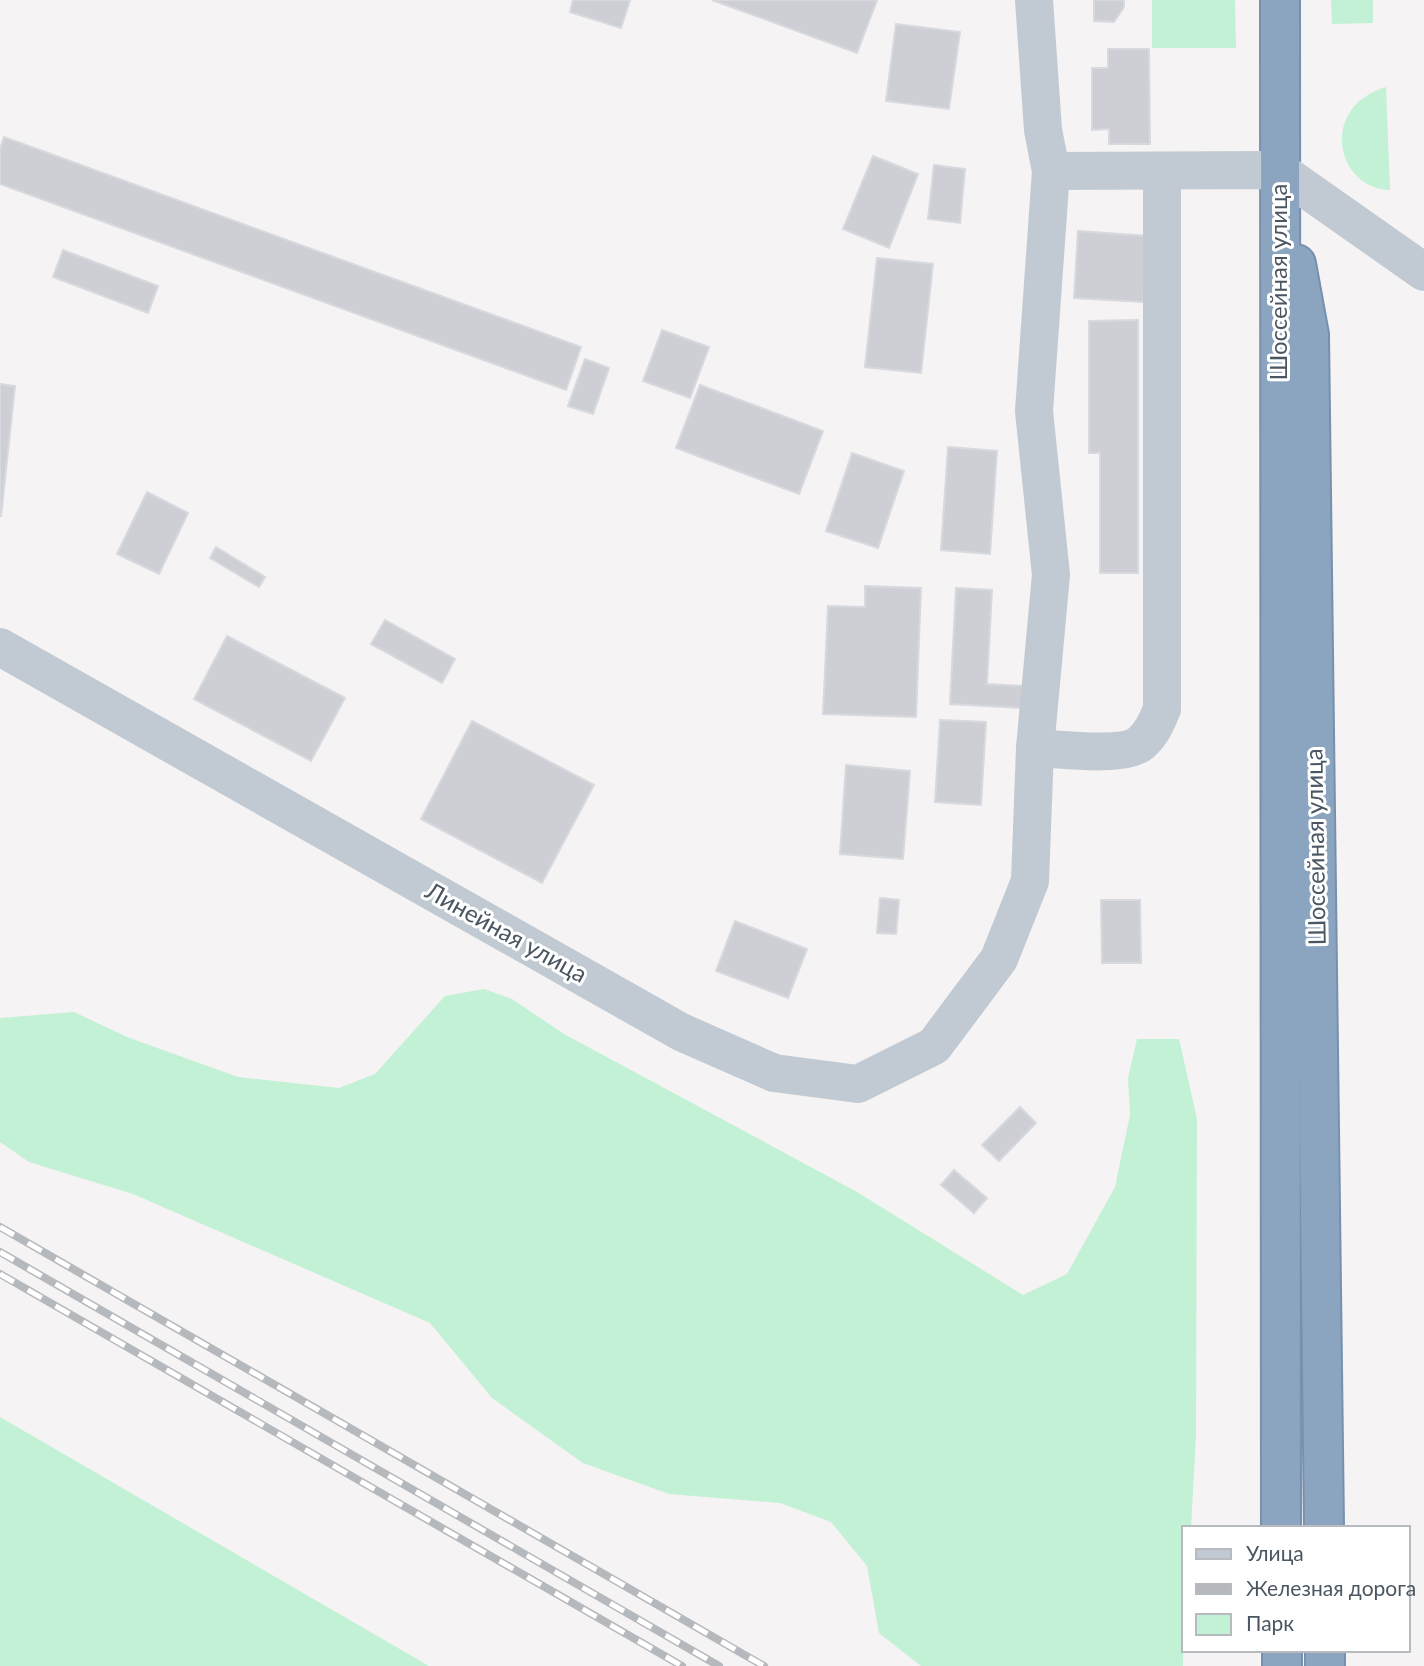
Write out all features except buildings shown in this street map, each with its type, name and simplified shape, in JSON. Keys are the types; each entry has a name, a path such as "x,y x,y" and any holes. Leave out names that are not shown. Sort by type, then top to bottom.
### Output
{"highway":[{"name":"Шоссейная улица","path":"1280,0 1281,1526"},
{"name":"Шоссейная улица","path":"1279,170 1309,335 1324,1526"}],"street":[{"path":"1034,0 1043,130 1051,171 1034,411 1051,575 1035,748 1124,751 1141,744 1154,728 1162,709 1163,171"},
{"path":"1279,170 1424,272"},
{"name":"Шоссейная улица","path":"1051,171 1279,170"},
{"name":"Линейная улица","path":"0,647 681,1032 774,1073 858,1084 934,1046 999,959 1030,881 1035,748"}],"green space":[{"path":"1152,0 1235,0 1236,48 1152,48"},
{"path":"1331,0 1373,0 1373,23 1332,24"},
{"path":"1386,87 1390,190 1372,186 1357,176 1347,162 1342,146 1343,128 1350,111 1364,97"},
{"path":"484,989 512,999 564,1034 857,1192 1023,1295 1067,1274 1115,1187 1130,1115 1128,1078 1137,1039 1179,1039 1197,1119 1196,1436 1191,1526 1182,1526 1183,1666 921,1666 879,1633 867,1566 831,1522 780,1503 669,1494 583,1463 492,1398 430,1323 133,1194 29,1162 0,1142 0,1018 74,1012 127,1037 238,1077 339,1088 375,1074 445,996"},
{"path":"0,1417 429,1666 0,1666"}],"railway":[{"path":"0,1227 764,1666"},
{"path":"0,1252 719,1666"},
{"path":"0,1274 682,1666"}]}
